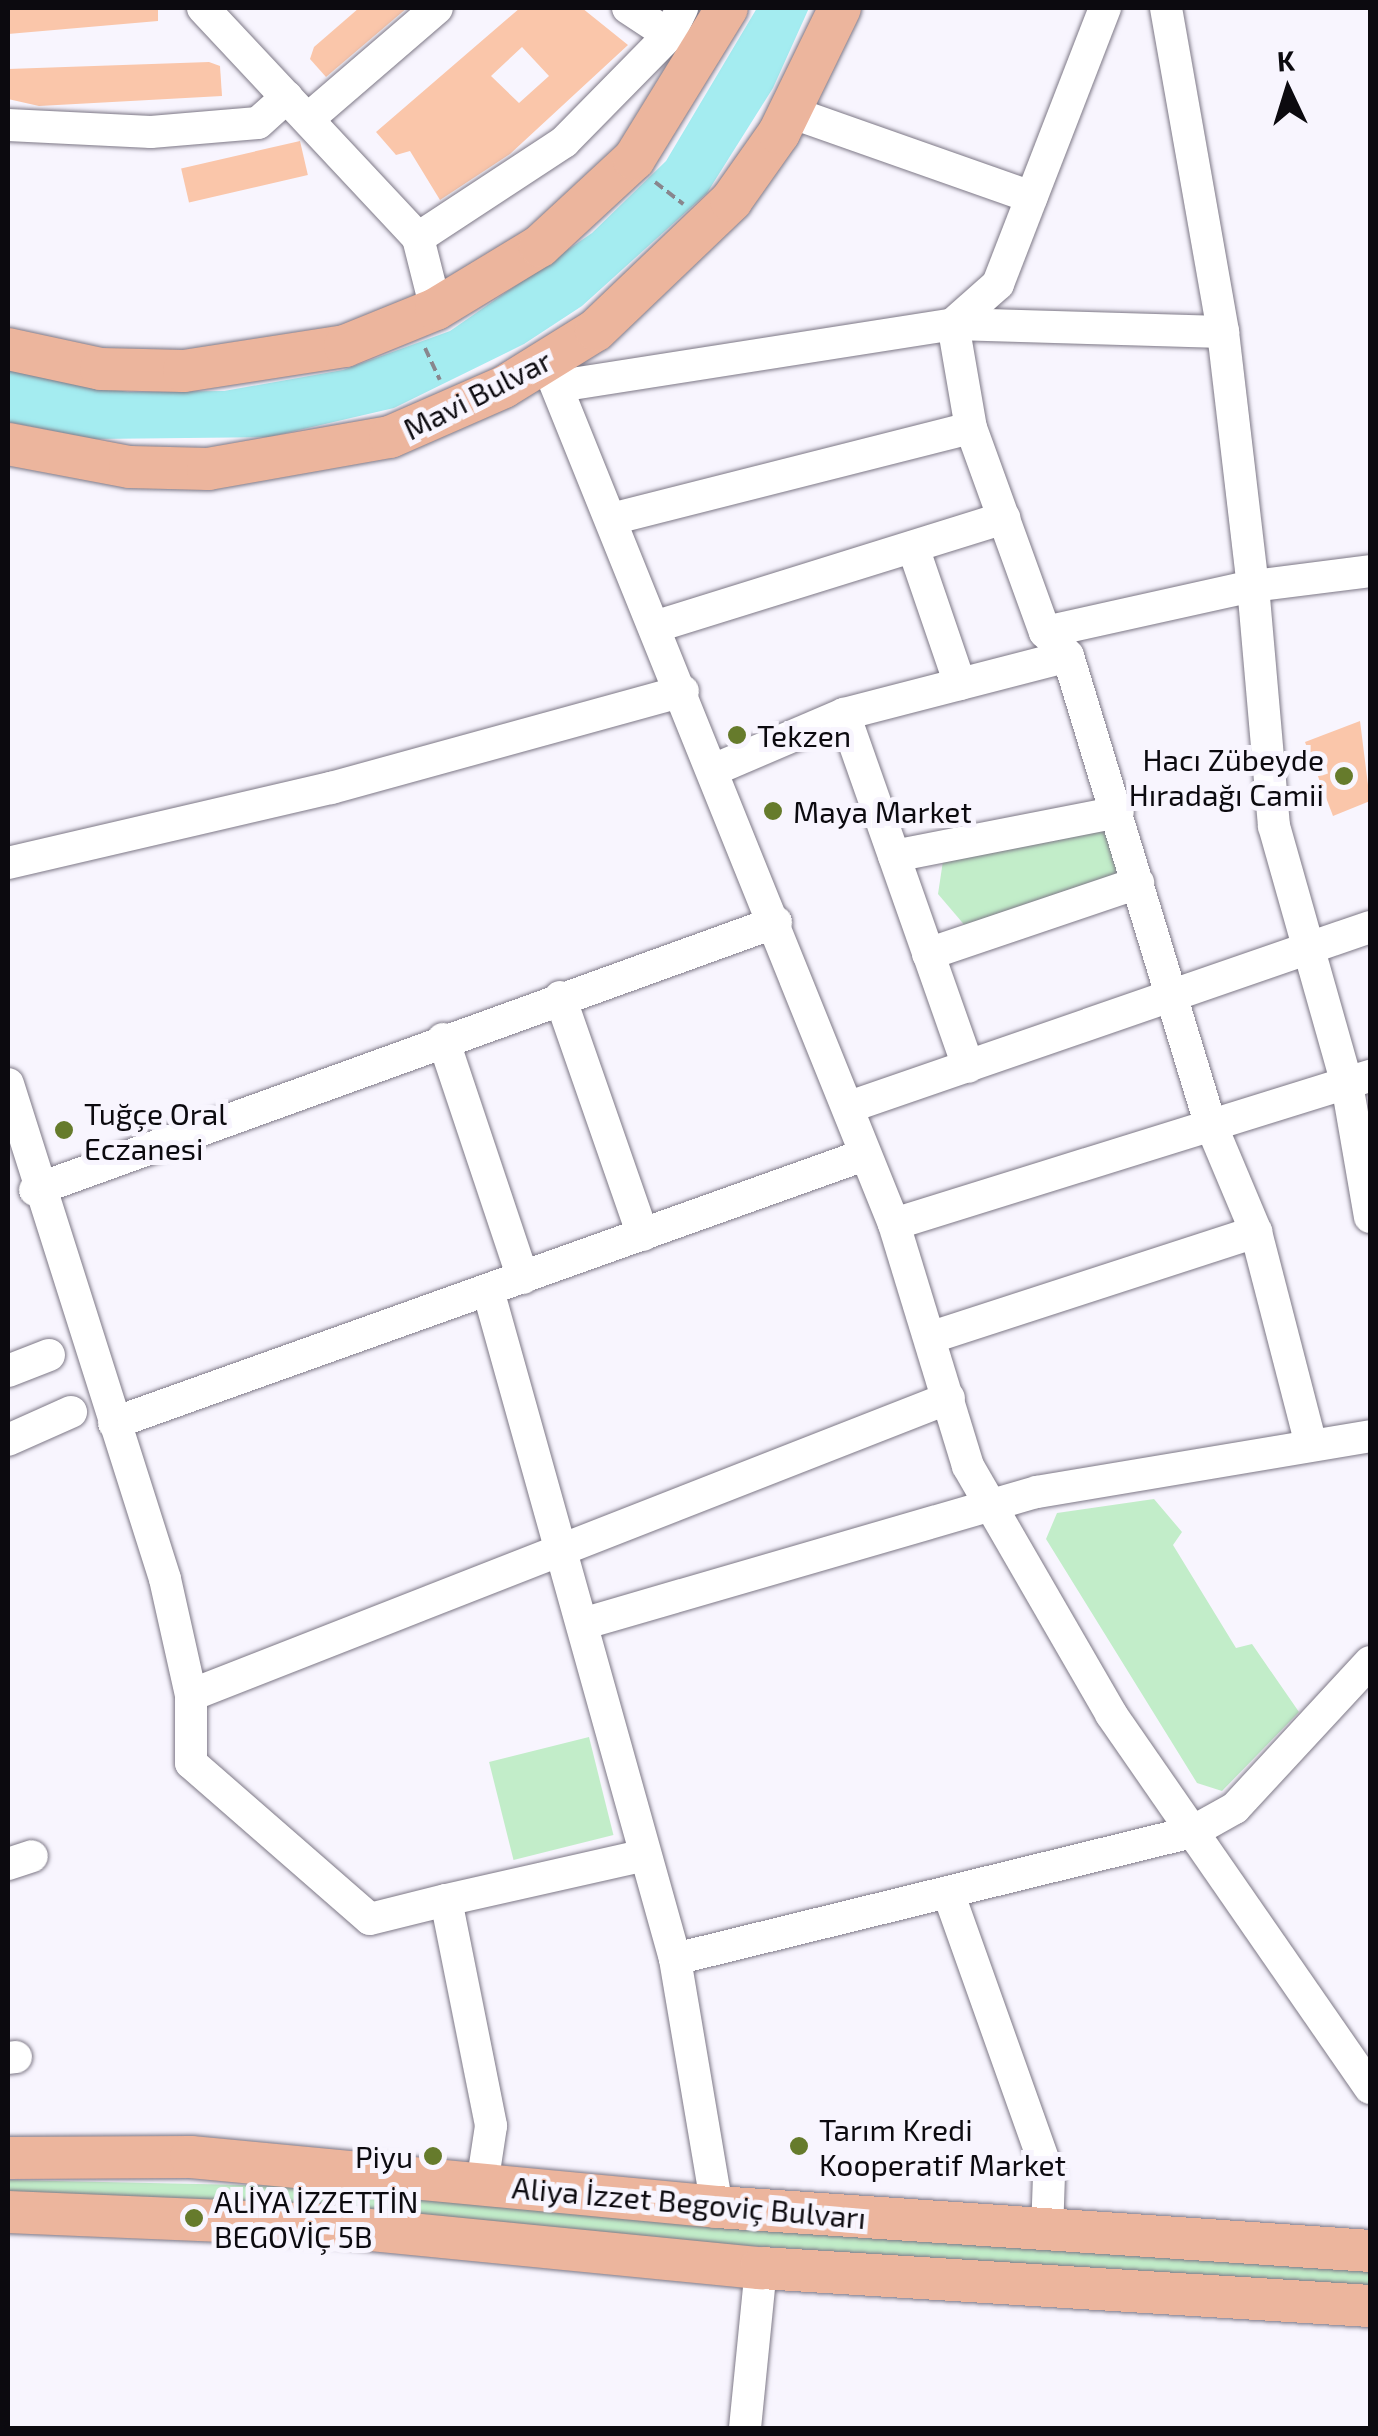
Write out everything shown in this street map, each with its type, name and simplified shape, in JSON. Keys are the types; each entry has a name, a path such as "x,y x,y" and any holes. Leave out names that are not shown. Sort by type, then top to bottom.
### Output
{"main road":[{"path":"8,350 101,369 184,371 345,346 426,320 540,246 634,159 727,8"},
{"name":"Mavi Bulvar","path":"8,444 130,467 314,456 390,437 552,373 731,201 790,112 840,8"},
{"name":"Aliya İzzet Begoviç Bulvarı","path":"8,2158 190,2157 717,2207 1370,2250"},
{"name":"Aliya İzzet Begoviç Bulvarı","path":"8,2212 319,2225 761,2268 1370,2306"}],"street":[{"path":"203,8 418,238 426,320"},
{"path":"8,124 152,132 258,123 298,108 437,8"},
{"path":"418,238 564,142 675,21 628,8"},
{"path":"953,324 998,284 1105,8"},
{"path":"1166,8 1223,332 1254,586 1274,826 1311,947 1359,1080 1370,1217"},
{"path":"790,112 1032,197"},
{"path":"953,324 972,428 1118,812 1209,1120 1256,1232 1311,1445"},
{"path":"1223,332 953,324 552,373 654,627 718,768 849,1107 864,1155 894,1224 949,1398 990,1510 1192,1832 1368,2080"},
{"path":"612,520 972,428"},
{"path":"654,627 1004,518"},
{"path":"913,547 960,684"},
{"path":"718,768 844,714 960,684 1057,644 1254,586 1370,572"},
{"path":"8,862 332,788 683,691"},
{"path":"844,714 968,1068"},
{"path":"894,856 1118,812"},
{"path":"928,954 1138,883"},
{"path":"35,1190 776,922"},
{"path":"849,1107 1370,927"},
{"path":"560,997 643,1235"},
{"path":"443,1040 522,1278"},
{"path":"894,1224 1209,1120 1359,1080"},
{"path":"8,1084 35,1190 114,1424 191,1696 191,1764 370,1919 645,1855"},
{"path":"114,1424 864,1155"},
{"path":"932,1337 1256,1232"},
{"path":"488,1290 675,1959 717,2207"},
{"path":"8,1371 49,1356"},
{"path":"191,1696 563,1556 949,1398"},
{"path":"8,1440 71,1412"},
{"path":"582,1624 990,1510 1037,1492 1370,1436"},
{"path":"675,1959 1192,1832 1234,1808 1370,1662"},
{"path":"948,1892 1049,2175 1047,2231"},
{"path":"446,1900 491,2126 482,2185"},
{"path":"745,2428 761,2268"}],"path":[{"path":"641,170 698,216"},
{"path":"426,320 449,398"}],"green space":[{"path":"1118,825 1135,877 967,928 938,894 943,861"},
{"path":"1154,1499 1182,1532 1173,1545 1236,1648 1252,1644 1299,1712 1222,1791 1197,1783 1046,1539 1057,1513"},
{"path":"589,1737 613,1835 513,1860 489,1762"},
{"path":"8,2180 289,2186 772,2231 1370,2269 1370,2287 8,2197"}],"water":[{"path":"757,8 809,8 773,88 707,193 582,306 524,344 394,408 269,437 94,439 8,422 8,370 128,392 224,391 343,370 450,331 592,233 666,161"}],"building":[{"path":"8,8 158,8 158,21 8,34"},
{"path":"359,8 407,8 326,77 310,59 314,47"},
{"path":"520,8 582,8 628,45 510,154 440,200 410,151 396,155 376,132","holes":["522,47 549,76 519,103 491,76"]},
{"path":"209,62 220,66 222,96 39,106 8,99 8,69"},
{"path":"300,141 308,175 189,203 181,168"},
{"name":"Hacı Zübeyde Hıradağı Camii","path":"1360,721 1370,801 1333,816 1305,742"}],"place":[{"name":"Tekzen","path":"737,735"},
{"name":"Hacı Zübeyde Hıradağı Camii","path":"1344,776"},
{"name":"Maya Market","path":"773,811"},
{"name":"Tuğçe Oral Eczanesi","path":"64,1130"},
{"name":"Tarım Kredi Kooperatif Market","path":"799,2146"},
{"name":"Piyu","path":"433,2156"},
{"name":"ALİYA İZZETTİN BEGOVİÇ 5B","path":"194,2218"}]}
